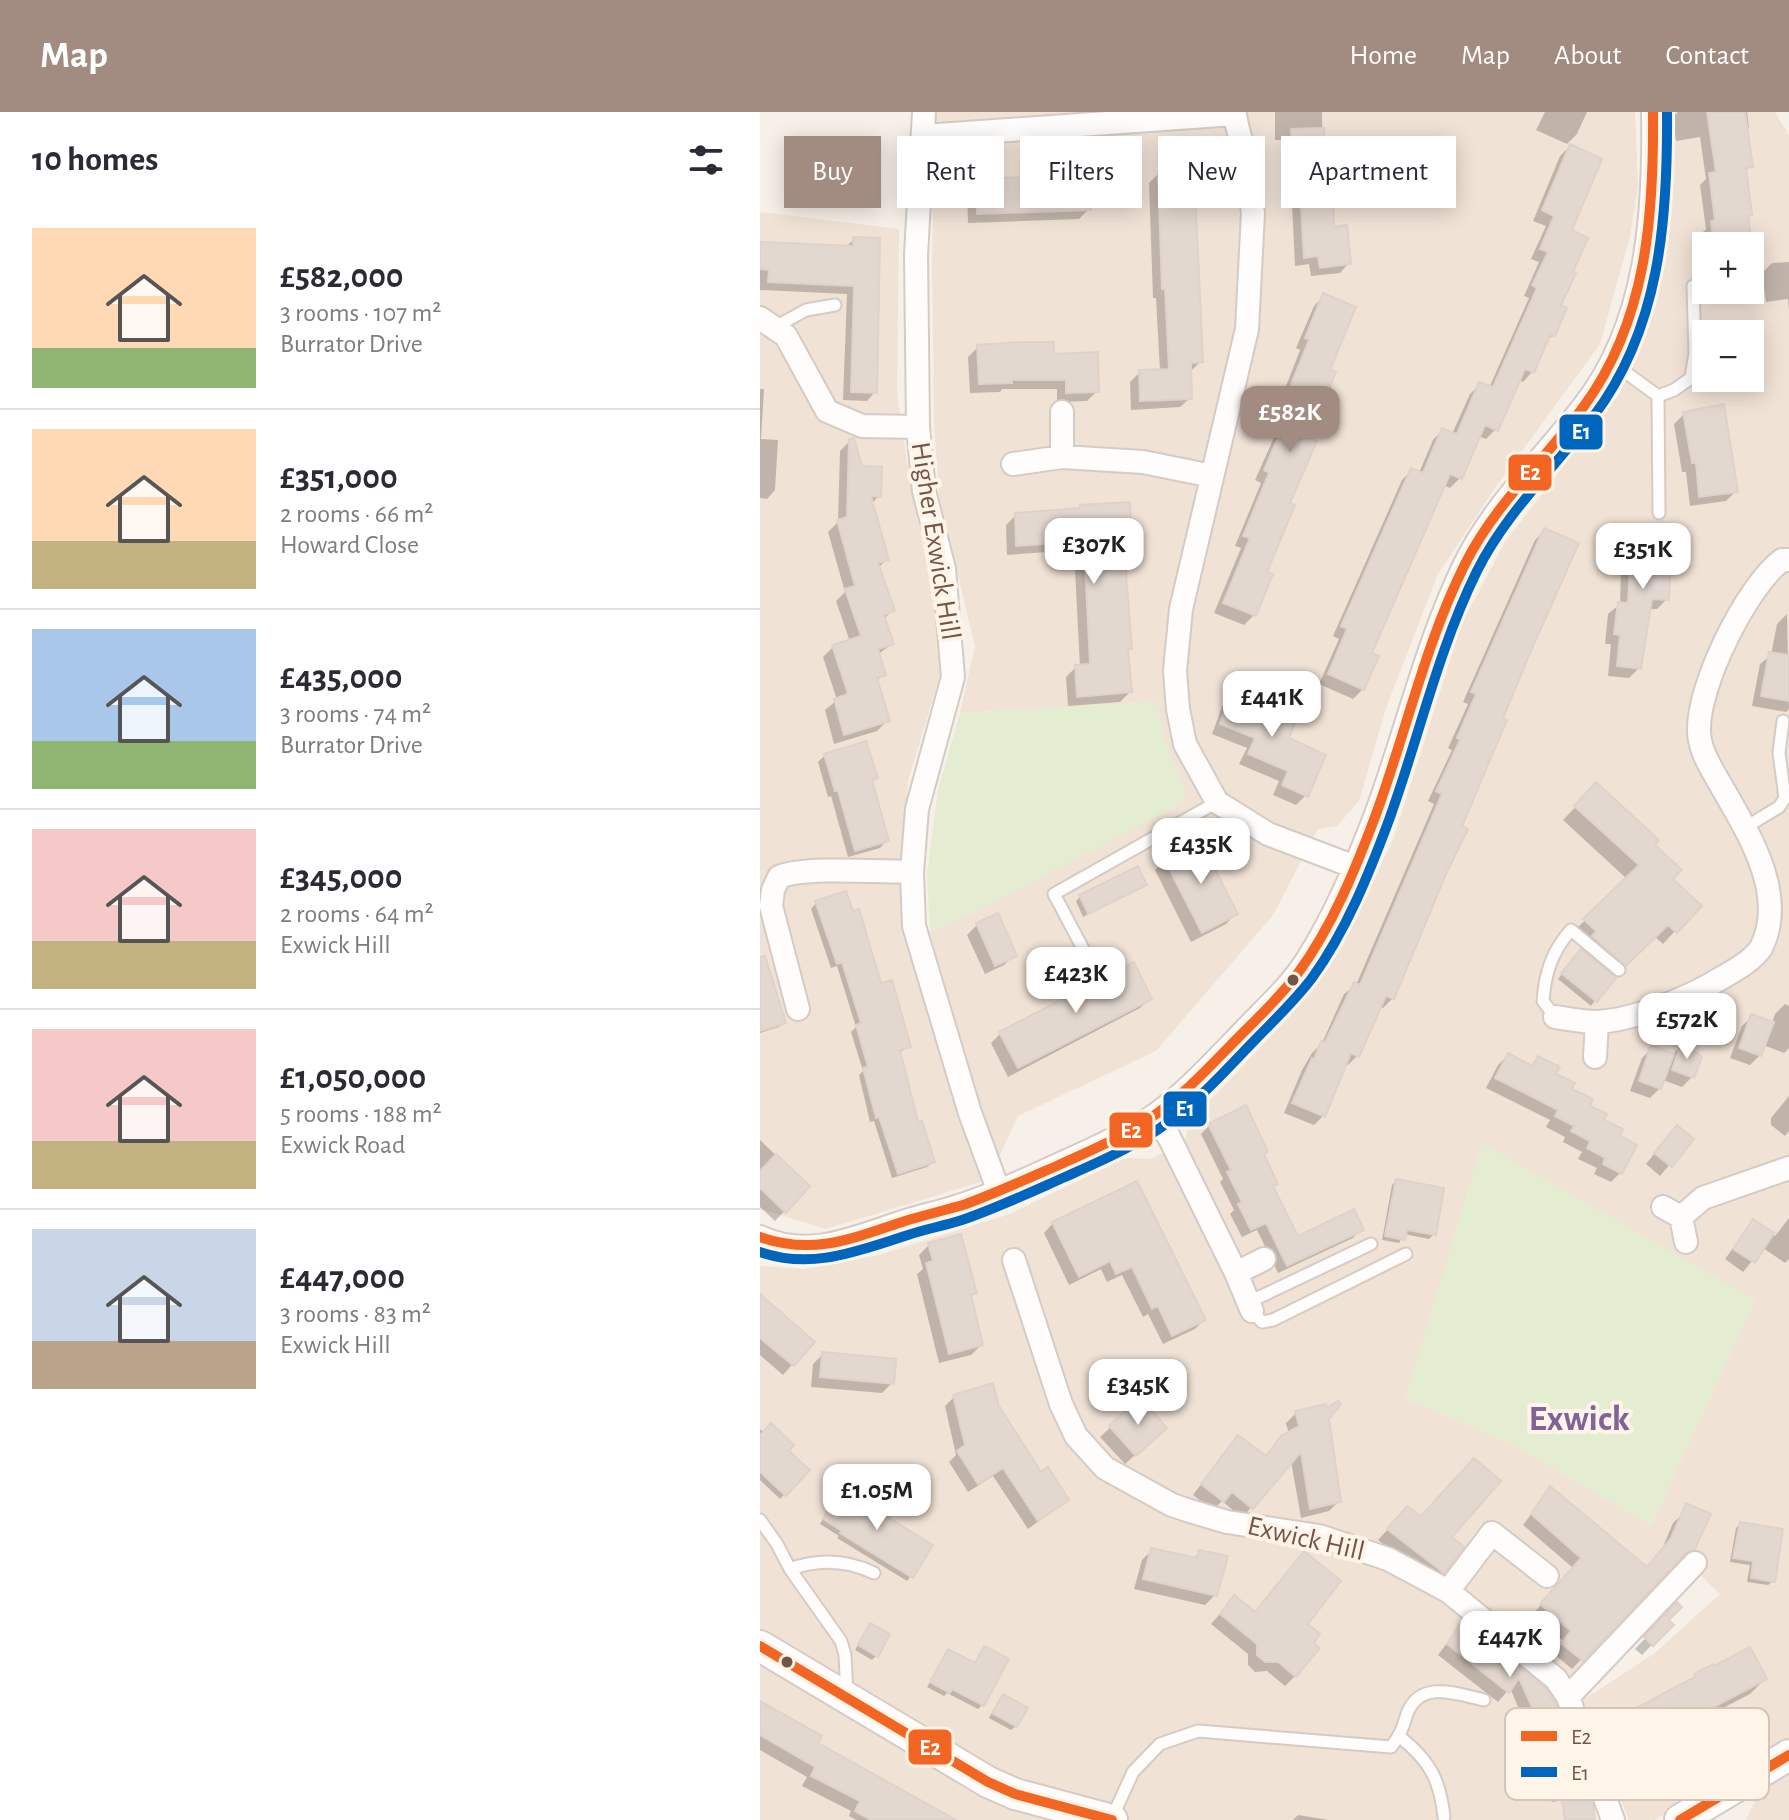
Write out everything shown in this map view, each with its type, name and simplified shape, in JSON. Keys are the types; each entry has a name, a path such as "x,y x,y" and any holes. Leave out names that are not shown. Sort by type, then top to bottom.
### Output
{"street":[{"name":"Higher Exwick Hill","path":"924,112 924,136"},
{"path":"760,1237 772,1243 803,1249 850,1240 918,1217 962,1207 1104,1144 1154,1116 1278,998 1305,962 1355,867 1451,593 1468,558 1489,522 1584,406 1613,363 1639,294 1648,229 1654,147 1653,112"},
{"path":"924,136 1234,113 1246,163 1253,213 1247,329 1181,609 1175,671 1178,709 1185,744 1217,802 1268,834 1355,867"},
{"name":"Higher Exwick Hill","path":"919,208 916,255 918,427 924,491 944,569 953,677 939,738 917,809 912,872 914,926 970,1113 999,1192"},
{"path":"768,323 786,336 827,411 862,426 918,427"},
{"path":"1062,412 1062,457"},
{"path":"1013,464 1062,457 1143,462 1212,476"},
{"path":"1555,1017 1597,1022 1646,1011 1687,997 1745,964 1771,932 1773,890 1759,849 1689,735 1732,625 1760,581 1782,560 1789,560"},
{"path":"798,1009 771,906 779,877 806,872 912,872"},
{"path":"1595,1057 1597,1022"},
{"path":"1154,1116 1169,1137 1250,1307"},
{"path":"1686,1242 1672,1212 1789,1168"},
{"path":"1236,1273 1264,1259"},
{"name":"Exwick Hill","path":"1014,1260 1061,1404 1076,1436 1105,1468 1172,1505 1227,1522 1319,1536 1388,1559 1448,1591 1556,1679 1572,1708"},
{"path":"1448,1591 1492,1533 1547,1576"},
{"path":"1568,1697 1695,1563"},
{"path":"760,1646 988,1782 1015,1794 1112,1820"},
{"path":"1769,1768 1789,1755"},
{"name":"Exwick Hill","path":"1606,1800 1613,1820"},
{"path":"1695,1816 1720,1800"}],"lane":[{"path":"1658,396 1691,378 1695,353 1694,304"},
{"path":"768,323 806,310 835,305"},
{"path":"1613,363 1658,396"},
{"path":"1658,396 1659,513"},
{"path":"1746,827 1779,807 1785,798 1779,753 1783,721"},
{"path":"1089,960 1054,894 1217,802"},
{"path":"1555,1017 1543,1001 1548,965 1560,942 1571,930 1619,970"},
{"path":"1371,1244 1250,1307 1262,1322 1273,1320 1406,1254"},
{"path":"760,1520 841,1641 845,1655 847,1699"},
{"path":"790,1569 807,1563 838,1562 856,1564 874,1573"},
{"path":"1112,1820 1133,1772 1160,1744 1198,1731 1391,1747 1400,1737 1409,1709 1421,1694 1441,1690 1484,1700"},
{"path":"1400,1737 1421,1754 1441,1791 1444,1817"}],"shaded area":[{"path":"934,112 1635,112 1638,186 1630,236 1600,344 1495,488 1438,574 1386,708 1359,801 1337,826 1318,829 1273,915 1156,1051 1018,1116 997,1161 965,1065 930,932 981,909 1185,792 1163,736 1157,702 960,713 975,646 939,497 934,419 933,208 1004,208 1004,136 934,136"},
{"path":"1672,112 1775,112 1789,136 1789,1820 1746,1820 1756,1800 1769,1800 1769,1708 1582,1708 1580,1702 1655,1653 1720,1594 1688,1563 1571,1685 1575,1708 1505,1708 1505,1800 1593,1800 1597,1820 760,1820 760,1266 805,1269 876,1256 1010,1214 1126,1158 1151,1159 1185,1141 1189,1123 1291,1015 1347,934 1393,840 1462,623 1505,542 1620,393 1644,328 1662,243","holes":["1755,1300 1651,1525 1514,1445 1405,1398"]},
{"path":"760,212 899,229 897,394 945,659 908,781 902,896 984,1181 826,1229 760,1209"},
{"path":"1621,1800 1688,1800 1654,1820 1629,1820"}],"green space":[{"path":"1157,702 1163,736 1185,792 1182,803 981,909 930,932 927,874 938,790 960,713"},
{"path":"1482,1143 1755,1300 1651,1525 1514,1445 1405,1398"}],"building":[{"path":"1707,112 1745,112 1753,167 1746,168 1752,215 1748,216 1750,232 1712,232 1711,221 1715,220 1709,173 1716,172"},
{"path":"1324,128 1324,136 1291,136 1291,129"},
{"path":"1570,144 1602,159 1572,230 1588,238 1561,305 1567,308 1555,336 1550,335 1534,373 1525,369 1498,431 1485,425 1462,479 1450,474 1372,653 1379,656 1364,690 1328,674 1347,629 1341,626 1411,468 1423,473 1442,428 1457,434 1479,382 1493,387 1537,288 1532,285 1548,252 1540,249 1554,216 1542,210"},
{"path":"1020,177 1020,208 1091,210 977,214 977,208 1004,208 1004,178"},
{"path":"1159,208 1196,208 1203,362 1191,363 1192,399 1140,401 1139,370 1169,369 1165,289 1162,289"},
{"path":"1301,208 1333,208 1334,227 1347,225 1351,264 1320,268 1318,256 1304,258"},
{"path":"853,237 880,238 877,393 851,392 854,286 768,282 769,270 760,269 760,242 853,246"},
{"path":"1323,293 1356,307 1330,370 1336,372 1309,438 1317,441 1290,503 1295,505 1267,572 1273,574 1256,616 1223,603 1250,538 1243,536 1269,473 1264,470 1292,405 1284,402 1309,340 1305,338"},
{"path":"1054,342 1054,354 1098,352 1099,392 1066,393 1066,380 1012,380 1012,383 979,384 977,345"},
{"path":"1724,404 1738,492 1699,497 1696,463 1692,463 1683,412"},
{"path":"854,438 862,466 882,467 881,497 871,496 889,560 878,563 895,611 884,615 894,644 878,649 886,675 877,678 890,721 844,735 834,699 848,694 832,645 861,636 845,589 855,586 837,520 847,517 849,439"},
{"path":"1130,502 1131,536 1123,536 1132,649 1128,649 1132,692 1077,697 1075,665 1090,664 1084,541 1016,546 1015,513"},
{"path":"1632,527 1672,529 1669,600 1652,599 1641,669 1617,666 1620,635 1614,634 1618,602 1628,603"},
{"path":"1544,528 1579,543 1503,718 1507,720 1462,826 1468,829 1394,999 1386,996 1359,1057 1351,1053 1325,1117 1292,1103 1312,1058 1321,1041 1325,1042 1354,982 1360,985 1442,794 1436,791 1460,740 1457,738 1476,694 1471,692"},
{"path":"1769,652 1789,655 1789,701 1761,696"},
{"path":"1236,681 1264,691 1258,706 1295,723 1289,738 1326,755 1308,797 1282,785 1288,771 1248,754 1255,738 1220,724"},
{"path":"866,741 878,778 872,780 889,841 855,851 824,754"},
{"path":"1596,782 1659,840 1655,845 1682,870 1673,879 1702,906 1677,933 1668,925 1626,966 1592,936 1596,931 1583,919 1639,865 1574,806"},
{"path":"1200,840 1238,914 1202,933 1164,859"},
{"path":"1138,866 1147,885 1088,914 1079,895"},
{"path":"846,891 853,911 859,909 881,983 892,980 911,1047 900,1050 918,1122 922,1121 935,1162 898,1174 879,1117 876,1118 863,1068 868,1067 856,1025 861,1023 842,962 837,964 815,901"},
{"path":"998,913 1017,956 995,966 976,923"},
{"path":"1581,949 1616,978 1597,1002 1561,973"},
{"path":"765,956 786,1023 760,1031 760,957"},
{"path":"1134,962 1152,999 1018,1068 999,1032"},
{"path":"1751,1014 1774,1022 1761,1056 1739,1048"},
{"path":"1682,1041 1702,1057 1694,1078 1672,1070"},
{"path":"1651,1045 1674,1054 1661,1089 1639,1081"},
{"path":"1508,1053 1532,1066 1538,1056 1560,1067 1556,1074 1575,1083 1572,1089 1593,1099 1590,1106 1607,1114 1604,1120 1623,1129 1620,1136 1637,1145 1622,1174 1603,1164 1605,1158 1587,1148 1590,1141 1571,1131 1574,1126 1555,1116 1558,1110 1495,1078"},
{"path":"1246,1105 1268,1152 1264,1154 1278,1184 1273,1186 1298,1236 1354,1209 1364,1230 1287,1266 1266,1223 1251,1230 1227,1172 1231,1170 1208,1124"},
{"path":"1677,1125 1694,1139 1672,1167 1654,1153"},
{"path":"776,1154 810,1186 786,1213 760,1188 760,1171"},
{"path":"1396,1179 1444,1188 1436,1235 1407,1230 1405,1240 1385,1236"},
{"path":"1137,1181 1206,1320 1172,1336 1158,1306 1152,1309 1132,1267 1116,1274 1110,1261 1079,1277 1052,1222"},
{"path":"1753,1219 1774,1233 1755,1263 1733,1249"},
{"path":"961,1234 977,1293 971,1295 983,1345 949,1354 926,1263 933,1261 928,1243"},
{"path":"760,1294 815,1342 794,1366 760,1338"},
{"path":"822,1352 896,1359 894,1384 820,1377"},
{"path":"993,1383 999,1406 1041,1472 1048,1467 1069,1500 1038,1521 1003,1468 978,1484 957,1451 965,1445 953,1395"},
{"path":"1140,1397 1167,1428 1136,1456 1109,1426"},
{"path":"1338,1401 1341,1404 1329,1419 1341,1502 1310,1509 1301,1452 1253,1509 1232,1492 1224,1502 1201,1484 1238,1435 1266,1456 1281,1436 1299,1426 1295,1411 1326,1404 1327,1408"},
{"path":"771,1423 794,1445 789,1451 810,1470 786,1496 760,1472 760,1435"},
{"path":"1474,1458 1501,1481 1452,1537 1464,1547 1444,1573 1387,1529 1407,1506 1421,1516"},
{"path":"843,1486 933,1545 913,1578 823,1519"},
{"path":"1550,1486 1647,1567 1671,1538 1686,1503 1711,1514 1695,1549 1685,1553 1583,1661 1561,1643 1571,1631 1540,1604 1581,1558 1531,1514"},
{"path":"1740,1522 1783,1529 1775,1582 1751,1578 1753,1561 1733,1558"},
{"path":"1151,1548 1197,1558 1199,1550 1228,1556 1217,1596 1143,1579"},
{"path":"1304,1551 1341,1581 1308,1624 1320,1634 1314,1643 1320,1648 1296,1677 1278,1662 1265,1662 1257,1655 1257,1644 1220,1614 1234,1595 1255,1612"},
{"path":"1677,1602 1682,1607 1669,1620 1674,1625 1653,1646 1644,1637"},
{"path":"1462,1621 1546,1689 1557,1708 1532,1708 1519,1678 1509,1693 1447,1644"},
{"path":"870,1623 890,1634 878,1657 858,1645"},
{"path":"984,1646 1009,1659 984,1706 952,1689 950,1693 930,1682 948,1649 975,1663"},
{"path":"1750,1647 1767,1679 1712,1708 1637,1708 1695,1677 1694,1674"},
{"path":"1003,1694 1028,1708 1017,1727 992,1713"},
{"path":"760,1701 822,1736 818,1743 956,1820 871,1820 855,1811 860,1801 811,1776 815,1767 760,1735"},
{"path":"1562,1800 1591,1800 1595,1820 1565,1820"}],"transit line":[{"name":"E2","path":"760,1237 799,1245 851,1239 966,1204 1119,1137 1172,1102 1290,983 1322,937 1342,898 1375,817 1438,625 1465,564 1506,502 1584,406 1622,338 1634,302 1648,228 1653,112"},
{"name":"E1","path":"760,1252 798,1259 852,1252 975,1215 1106,1159 1146,1137 1193,1102 1305,987 1336,941 1373,861 1451,632 1477,571 1516,510 1593,417 1633,347 1656,272 1662,232 1667,112"},
{"name":"E2","path":"760,1646 988,1782 1015,1794 1112,1820"},
{"name":"E2","path":"1769,1767 1789,1755"},
{"name":"E2","path":"1680,1820 1714,1800"}],"district":[{"name":"Exwick","path":"1579,1419"}]}
